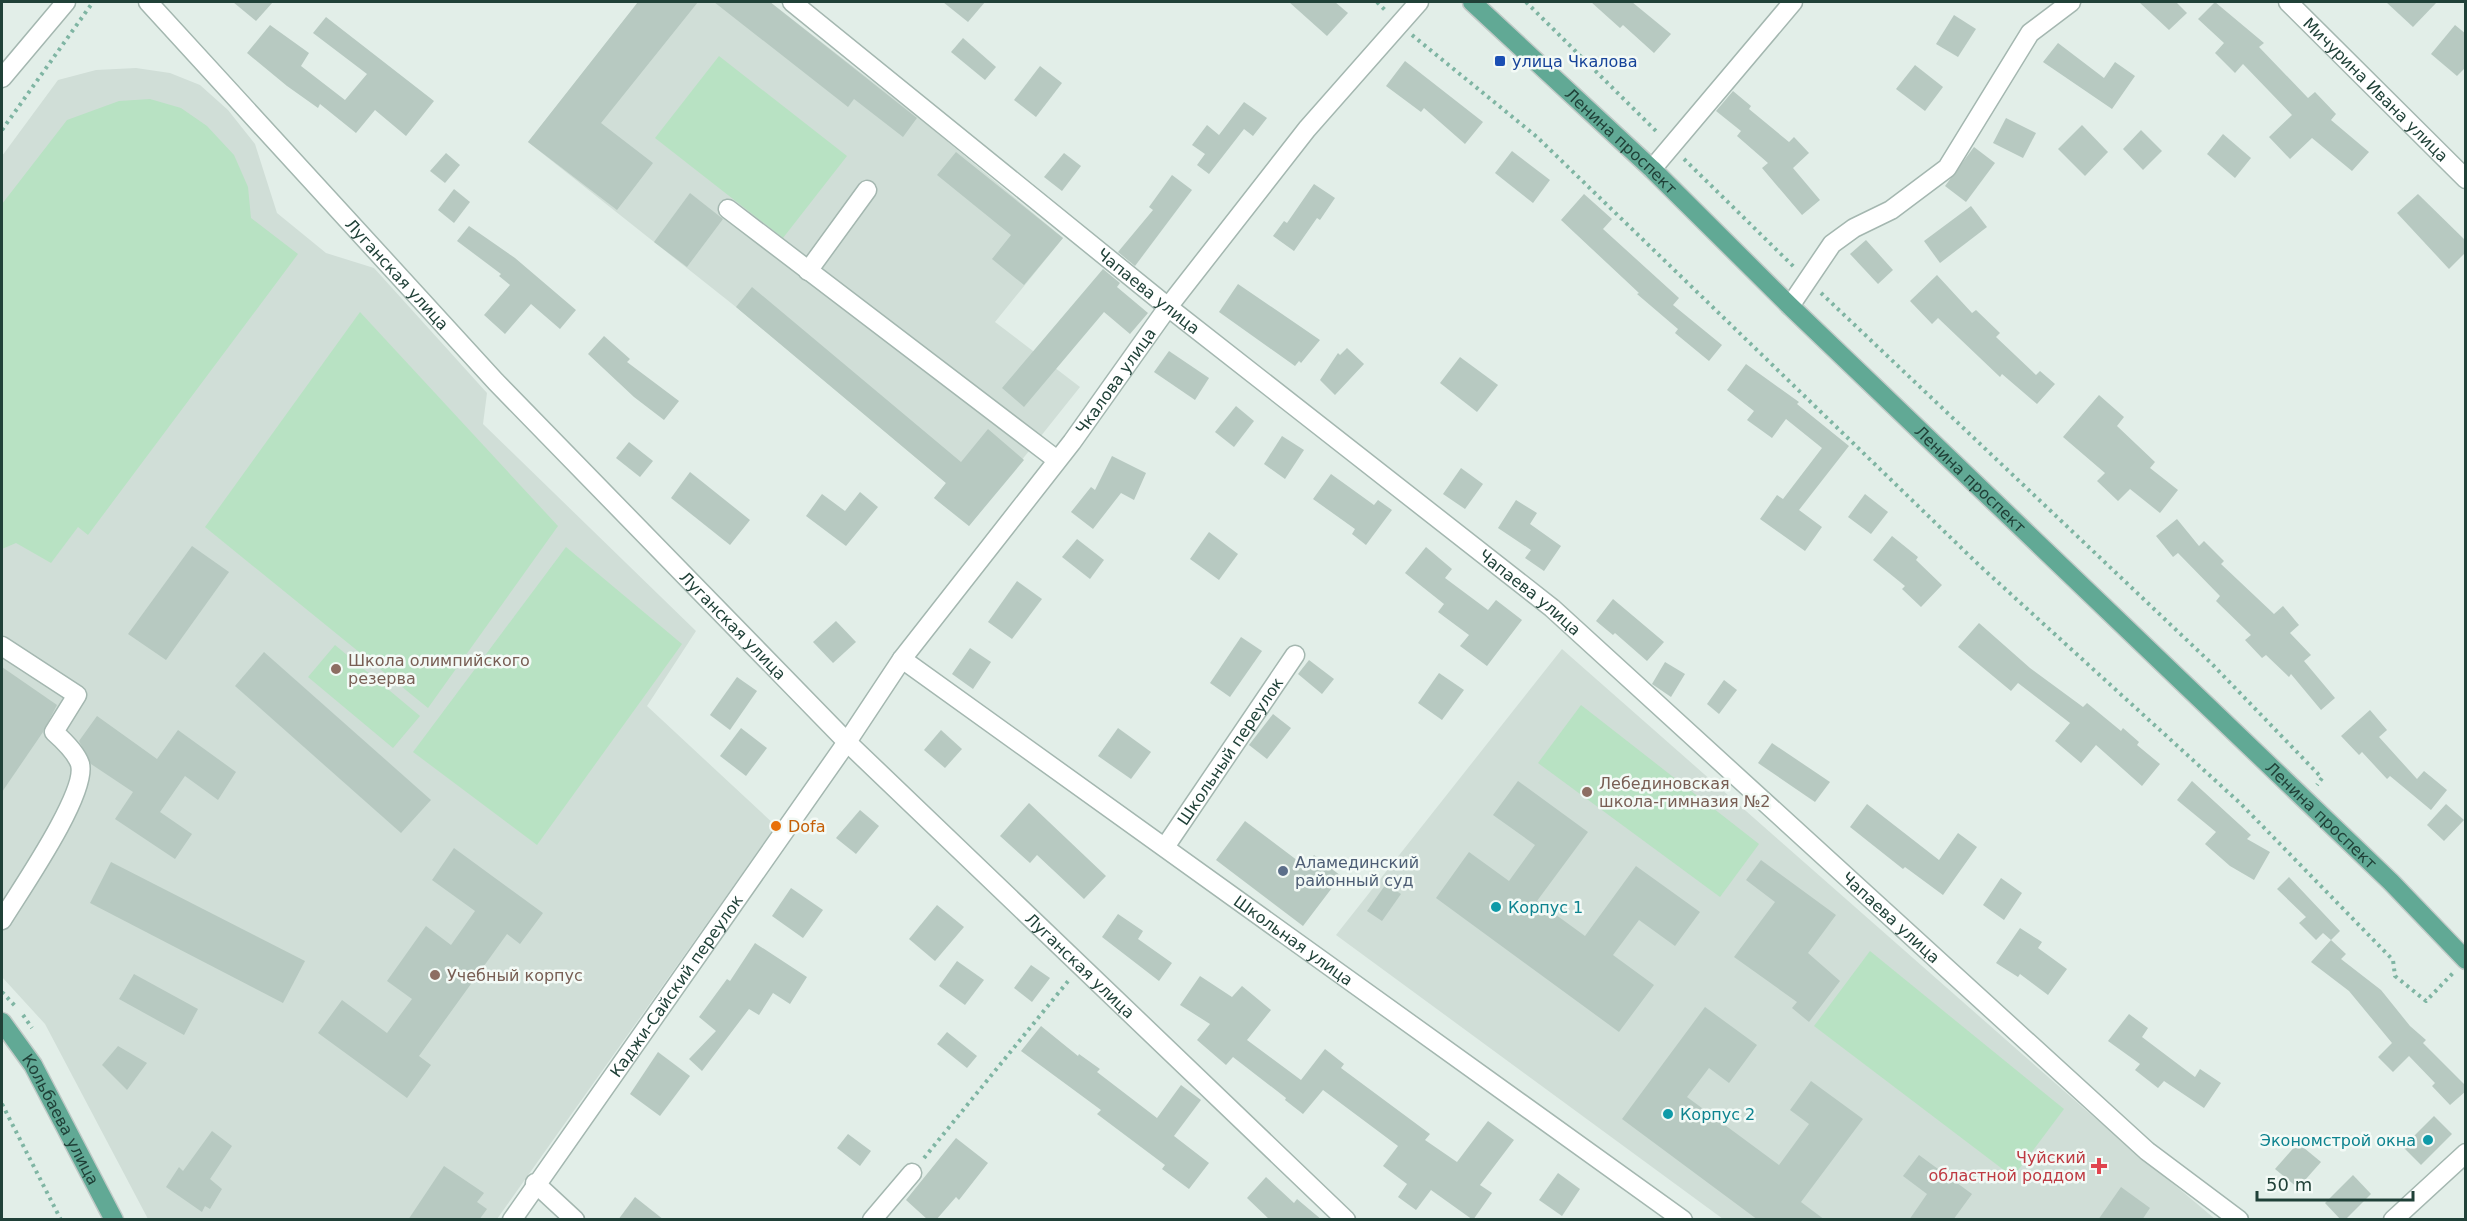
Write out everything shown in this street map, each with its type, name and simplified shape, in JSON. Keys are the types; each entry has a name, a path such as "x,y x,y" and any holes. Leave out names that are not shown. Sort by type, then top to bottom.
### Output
{"main road":[{"name":"Ленина проспект","path":"1472,2 1652,169 1790,306 2391,882 2462,964"},
{"name":"Кольбаева улица","path":"2,1022 33,1065 114,1220"}],"street":[{"path":"2,78 66,2"},
{"name":"Луганская улица","path":"148,2 496,382 847,742 1346,1220"},
{"name":"Чапаева улица","path":"792,2 1168,307 1552,608 2147,1151 2239,1220"},
{"name":"Чкалова улица","path":"847,742 902,659 1057,460 1168,307 1307,129 1419,2"},
{"path":"1652,169 1793,2"},
{"path":"1790,306 1832,244 1854,228 1891,210 1947,168 2030,33 2071,2"},
{"name":"Мичурина Ивана улица","path":"2288,2 2466,179"},
{"path":"808,271 867,190"},
{"path":"728,209 1057,460"},
{"path":"2,645 77,695 54,732 80,764 81,782 59,826 2,920"},
{"name":"Школьный переулок","path":"1165,847 1295,655"},
{"name":"Школьная улица","path":"902,659 1683,1220"},
{"name":"Каджи-Сайский переулок","path":"512,1220 535,1183 847,742"},
{"path":"2393,1220 2466,1153"},
{"path":"872,1220 912,1173"},
{"path":"535,1183 575,1220"}],"path":[{"path":"2,130 93,2"},
{"path":"1377,2 1399,24 1537,137 1980,566 2240,803 2393,960 2395,976 2426,1001 2462,964"},
{"path":"1526,2 1807,279 2211,663 2322,778 2304,799"},
{"path":"912,1173 952,1127 1081,966"},
{"path":"2,1104 62,1220"}],"shaded area":[{"path":"638,2 770,2 918,117 1063,238 995,322 1080,387 969,526 934,498 946,483 736,307 528,142"},
{"name":"Школа олимпийского резерва","path":"136,68 170,73 200,85 228,110 255,144 277,213 326,253 374,268 487,393 483,424 696,631 647,706 776,826 497,1219 148,1219 45,1024 2,977 2,156 58,80 96,70"},
{"name":"Лебединовская школа-гимназия №2","path":"1562,649 2088,1112 2215,1219 1723,1219 1336,935"}],"green space":[{"path":"719,56 847,156 783,238 655,138"},
{"path":"150,99 181,108 207,126 234,155 248,187 251,218 298,254 88,535 78,527 51,563 16,543 2,549 2,204 67,120 119,101"},
{"path":"360,312 558,526 428,708 205,527"},
{"path":"566,547 682,644 537,845 413,752"},
{"path":"335,645 420,716 393,748 308,677"},
{"path":"1581,705 1759,844 1720,897 1538,763"},
{"path":"1870,951 2064,1109 2013,1177 1814,1026"}],"building":[{"path":"233,2 273,2 256,21"},
{"path":"638,2 698,2 601,123 653,163 617,210 528,142"},
{"path":"714,2 770,2 917,118 903,137 854,99 848,107"},
{"path":"943,2 985,2 968,22"},
{"path":"1289,2 1335,2 1348,13 1327,36"},
{"path":"1591,2 1632,2 1671,34 1654,53 1623,25 1620,28"},
{"path":"2139,2 2176,2 2187,13 2169,30"},
{"path":"2215,2 2264,43 2259,47 2308,98 2315,92 2336,114 2331,120 2369,152 2352,171 2312,138 2290,159 2269,137 2292,115 2243,64 2235,73 2215,53 2224,43 2198,19"},
{"path":"2386,2 2437,2 2413,27"},
{"path":"1954,15 1976,29 1958,57 1936,44"},
{"path":"326,17 434,101 406,136 375,110 356,133 320,104 318,108 287,86 247,53 270,25 309,53 301,66 345,100 367,74 313,33"},
{"path":"2455,25 2466,34 2466,67 2457,76 2431,54"},
{"path":"963,38 996,67 985,80 951,52"},
{"path":"2058,43 2104,78 2115,62 2135,76 2112,109 2043,62"},
{"path":"1405,61 1483,122 1465,144 1424,108 1421,112 1386,86"},
{"path":"1915,65 1943,87 1925,111 1896,89"},
{"path":"1040,66 1062,83 1036,117 1014,100"},
{"path":"1733,91 1751,106 1749,109 1789,142 1794,137 1809,153 1793,168 1820,200 1802,215 1762,168 1768,163 1737,136 1741,131 1716,111"},
{"path":"1244,102 1267,118 1253,136 1244,129 1209,174 1197,165 1205,154 1192,145 1207,125 1219,135"},
{"path":"2006,118 2036,133 2023,158 1993,143"},
{"path":"2082,125 2108,152 2085,176 2058,149"},
{"path":"2141,130 2162,151 2143,170 2123,149"},
{"path":"2223,134 2251,158 2235,178 2207,154"},
{"path":"1974,147 1995,163 1966,202 1945,186"},
{"path":"1512,151 1550,180 1533,203 1495,173"},
{"path":"956,152 1063,238 1024,285 992,259 1011,235 937,175"},
{"path":"446,153 460,165 445,183 430,171"},
{"path":"1064,153 1081,166 1062,191 1044,177"},
{"path":"1172,175 1192,190 1135,266 1118,252 1153,210 1149,207"},
{"path":"1314,184 1335,198 1320,220 1317,218 1294,251 1273,236 1284,221 1287,223"},
{"path":"454,189 470,202 454,223 438,210"},
{"path":"690,193 723,219 687,267 654,242"},
{"path":"1584,194 1612,219 1603,229 1679,298 1673,305 1722,345 1709,361 1675,333 1678,329 1637,294 1639,293 1561,220"},
{"path":"2418,194 2466,241 2466,252 2449,269 2397,213"},
{"path":"1971,206 1987,227 1940,263 1924,241"},
{"path":"469,226 515,258 576,310 560,329 531,304 505,334 484,315 510,285 499,276 501,274 457,241"},
{"path":"1866,240 1893,270 1878,284 1850,254"},
{"path":"1103,269 1120,283 1117,287 1148,313 1130,334 1104,312 1024,407 1002,388"},
{"path":"1937,275 1972,313 1976,310 2000,333 1996,337 2036,375 2040,371 2055,384 2037,404 2002,374 2000,377 1938,318 1932,324 1910,301"},
{"path":"1238,284 1320,340 1301,363 1299,361 1295,366 1219,312"},
{"path":"752,287 961,462 988,429 1024,460 969,526 934,498 946,483 736,307"},
{"path":"604,336 630,359 627,362 679,401 664,420 634,397 588,354"},
{"path":"1347,348 1364,364 1335,395 1320,380 1338,353 1340,355"},
{"path":"1169,351 1209,378 1195,400 1154,372"},
{"path":"1460,357 1498,385 1477,412 1440,383"},
{"path":"1746,364 1799,402 1797,404 1849,446 1799,510 1822,527 1805,551 1760,519 1777,495 1783,499 1822,448 1786,419 1772,438 1747,420 1754,411 1727,390"},
{"path":"2099,395 2124,417 2117,426 2155,462 2150,468 2178,490 2160,513 2130,489 2118,501 2097,481 2105,473 2063,437"},
{"path":"1236,406 1254,421 1234,447 1215,432"},
{"path":"1282,436 1304,450 1285,479 1264,464"},
{"path":"629,442 653,461 640,477 616,458"},
{"path":"1112,456 1146,473 1134,500 1121,493 1093,529 1071,512 1091,487 1095,490"},
{"path":"1461,468 1483,484 1465,509 1443,494"},
{"path":"690,472 750,520 730,545 671,498"},
{"path":"1331,474 1374,505 1378,500 1392,510 1366,545 1352,534 1355,529 1313,499"},
{"path":"860,492 878,507 846,546 806,516 822,494 845,511"},
{"path":"1865,494 1888,512 1871,534 1848,517"},
{"path":"1516,500 1537,513 1530,524 1561,546 1544,571 1525,558 1531,550 1498,528"},
{"path":"2177,519 2199,546 2204,541 2224,561 2221,564 2274,614 2283,606 2299,625 2290,633 2311,655 2304,661 2335,698 2321,710 2291,674 2289,677 2266,655 2262,658 2245,640 2251,635 2216,601 2220,596 2178,553 2173,557 2156,536"},
{"path":"1209,532 1238,554 1219,580 1190,559"},
{"path":"1892,536 1918,557 1916,560 1942,585 1921,607 1902,589 1905,586 1873,560"},
{"path":"1077,539 1104,560 1090,579 1062,557"},
{"path":"192,546 229,572 166,660 128,634"},
{"path":"1426,547 1452,569 1445,578 1488,610 1496,600 1522,620 1487,666 1460,646 1469,635 1438,612 1444,604 1405,573"},
{"path":"1017,581 1042,599 1012,639 988,622"},
{"path":"1613,599 1664,642 1647,661 1615,633 1613,635 1596,621"},
{"path":"836,621 856,642 833,663 813,642"},
{"path":"1979,623 2030,668 2083,707 2087,703 2121,731 2123,728 2139,742 2137,745 2160,764 2142,786 2096,745 2081,763 2055,741 2070,723 2018,683 2011,691 1958,647"},
{"path":"1241,637 1262,651 1230,697 1210,683"},
{"path":"970,648 991,662 973,689 952,674"},
{"path":"264,652 431,800 401,833 235,686"},
{"path":"1309,660 1334,679 1322,694 1298,674"},
{"path":"1665,662 1685,674 1671,697 1652,684"},
{"path":"2,667 57,705 43,732 2,792"},
{"path":"1439,673 1464,690 1442,720 1418,703"},
{"path":"737,677 757,691 730,730 710,715"},
{"path":"1724,680 1737,690 1719,714 1707,704"},
{"path":"2370,710 2387,730 2379,737 2417,779 2424,771 2447,790 2431,810 2390,776 2387,779 2362,752 2359,755 2341,736"},
{"path":"1273,714 1291,728 1267,759 1249,745"},
{"path":"97,716 157,759 178,730 236,772 218,800 185,776 160,812 192,834 175,859 115,819 133,792 91,764 79,741"},
{"path":"741,728 767,748 746,776 720,756"},
{"path":"1118,728 1151,752 1131,779 1098,756"},
{"path":"941,730 962,749 945,768 924,750"},
{"path":"1772,743 1830,782 1815,802 1758,763"},
{"name":"Корпус 1","path":"1518,781 1588,832 1537,901 1585,936 1636,866 1700,912 1675,946 1639,920 1613,955 1654,985 1619,1032 1436,898 1469,852 1509,881 1535,845 1493,815"},
{"path":"2192,781 2251,835 2247,839 2270,852 2254,880 2230,866 2205,844 2216,832 2177,800"},
{"path":"1029,803 1106,876 1084,899 1037,855 1030,863 1000,836"},
{"path":"1867,804 1939,860 1958,833 1977,847 1943,895 1905,867 1903,869 1850,827"},
{"path":"2446,804 2464,820 2444,841 2427,825"},
{"path":"860,810 879,826 856,854 836,838"},
{"name":"Аламединский районный суд","path":"1245,821 1306,867 1314,855 1341,876 1303,926 1216,860"},
{"name":"Учебный корпус","path":"454,848 543,913 520,944 507,934 419,1056 431,1065 407,1098 318,1033 342,1000 387,1033 412,999 387,981 426,926 451,945 475,911 432,880"},
{"path":"1761,860 1836,915 1808,953 1840,981 1809,1022 1792,1008 1797,1002 1734,957 1775,902 1746,880"},
{"path":"111,862 305,961 283,1003 90,903"},
{"path":"2289,877 2340,931 2331,940 2323,933 2316,940 2299,923 2306,917 2277,889"},
{"path":"2001,878 2022,893 2004,920 1983,905"},
{"path":"1386,884 1401,894 1382,921 1367,911"},
{"path":"791,888 823,910 803,938 772,916"},
{"path":"937,905 964,927 935,961 909,939"},
{"path":"1118,914 1143,931 1138,939 1172,963 1159,981 1102,937"},
{"path":"2020,928 2042,942 2038,948 2067,969 2048,995 2020,974 2018,977 1996,963"},
{"path":"2331,940 2346,954 2341,959 2381,990 2410,1026 2426,1040 2423,1043 2466,1086 2466,1091 2450,1105 2432,1086 2435,1083 2409,1056 2393,1072 2378,1057 2392,1043 2349,991 2311,962"},
{"path":"755,943 807,977 790,1004 773,993 759,1015 749,1009 702,1071 689,1059 716,1031 699,1017 727,979 730,981"},
{"path":"957,961 984,980 965,1005 939,986"},
{"path":"1031,965 1050,978 1032,1002 1014,988"},
{"path":"134,974 198,1009 184,1035 119,999"},
{"path":"1200,976 1232,997 1242,986 1271,1010 1247,1040 1301,1080 1325,1049 1344,1064 1341,1068 1430,1134 1425,1140 1457,1162 1488,1121 1514,1140 1480,1185 1492,1193 1473,1220 1431,1190 1416,1210 1398,1197 1407,1184 1383,1166 1398,1146 1323,1090 1303,1114 1233,1057 1226,1065 1197,1040 1210,1024 1180,1005"},
{"name":"Корпус 2","path":"1705,1007 1757,1045 1729,1083 1709,1068 1687,1097 1779,1165 1809,1124 1790,1110 1811,1081 1863,1119 1801,1202 1825,1220 1758,1220 1622,1119"},
{"path":"2129,1014 2148,1028 2142,1037 2195,1077 2200,1069 2221,1083 2204,1108 2164,1081 2158,1088 2135,1070 2140,1064 2108,1041"},
{"path":"1041,1026 1078,1056 1079,1054 1100,1069 1097,1072 1157,1118 1181,1085 1201,1100 1174,1136 1209,1163 1189,1189 1162,1169 1165,1165 1097,1114 1101,1110 1021,1051"},
{"path":"947,1032 977,1056 967,1068 937,1044"},
{"path":"118,1046 147,1063 127,1090 102,1065"},
{"path":"658,1052 690,1076 660,1116 630,1094"},
{"name":"Экономстрой окна","path":"2434,1116 2452,1134 2421,1165 2403,1147"},
{"path":"212,1131 232,1146 210,1179 222,1189 210,1209 205,1206 202,1212 166,1187 179,1167 183,1171"},
{"path":"848,1134 871,1151 860,1166 837,1148"},
{"path":"956,1138 988,1163 959,1200 956,1197 936,1220 928,1220 906,1200"},
{"path":"2298,1143 2321,1162 2298,1188 2275,1169"},
{"path":"1919,1155 1972,1194 1953,1220 1909,1220 1927,1194 1903,1176"},
{"path":"444,1166 484,1193 477,1202 487,1209 479,1220 408,1220"},
{"path":"1558,1173 1580,1189 1562,1216 1539,1200"},
{"path":"2353,1175 2371,1194 2345,1220 2341,1220 2325,1203"},
{"path":"1266,1177 1294,1203 1297,1199 1322,1220 1270,1220 1247,1198"},
{"path":"2121,1187 2150,1208 2142,1220 2098,1220"},
{"path":"635,1197 664,1220 618,1220"}],"place":[{"name":"улица Чкалова","path":"1500,61"},
{"name":"Школа олимпийского резерва","path":"336,669"},
{"name":"Лебединовская школа-гимназия №2","path":"1587,792"},
{"name":"Dofa","path":"776,826"},
{"name":"Аламединский районный суд","path":"1283,871"},
{"name":"Корпус 1","path":"1496,907"},
{"name":"Учебный корпус","path":"435,975"},
{"name":"Корпус 2","path":"1668,1114"},
{"name":"Экономстрой окна","path":"2428,1140"},
{"name":"Чуйский областной роддом","path":"2099,1166"}]}
